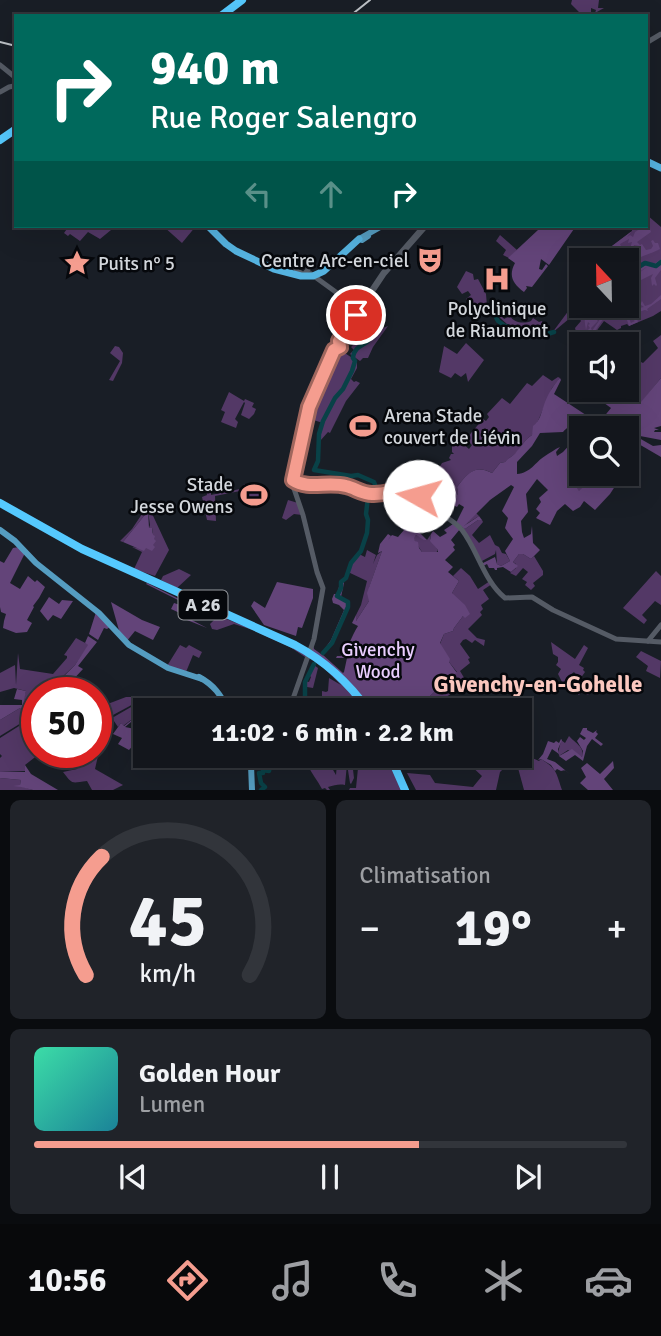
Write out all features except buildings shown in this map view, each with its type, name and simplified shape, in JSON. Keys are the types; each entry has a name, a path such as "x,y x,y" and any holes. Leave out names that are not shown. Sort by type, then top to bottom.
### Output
{"highway":[{"path":"225,14 243,0"},
{"path":"209,228 231,248 277,272 312,275 333,272"},
{"path":"242,260 293,275 316,275 327,270 345,250 364,237"},
{"path":"312,275 331,268 346,251 364,237"},
{"path":"266,267 286,271 295,266"},
{"name":"A 26","path":"0,504 64,540 285,639 332,670 358,698"},
{"name":"A 26","path":"0,504 63,541 310,653"},
{"path":"120,566 147,576"},
{"path":"135,575 178,598"},
{"path":"226,611 250,623"},
{"path":"232,621 272,635"},
{"path":"396,768 406,790"}],"main road":[{"path":"0,65 14,81 0,91"},
{"path":"364,237 380,228"},
{"path":"293,698 310,653 323,588 311,543 312,534 308,532 293,481 311,402 339,341 384,274 423,228"},
{"path":"312,275 307,262 297,261 295,266 298,272 312,275 361,307"},
{"path":"293,481 304,486 345,486 361,492 379,494 407,490 461,529 497,591 505,598 532,597 553,611 609,637 661,642"},
{"path":"0,530 36,563 97,611 127,643 168,668 202,679 218,691 222,698"},
{"path":"648,641 661,625"},
{"path":"250,768 252,790"}],"shaded area":[{"path":"572,0 599,0 598,8 604,8 595,13 596,10 591,8 590,14 579,14 571,4"},
{"path":"648,216 661,227 661,311 617,330 604,321 596,332 576,332 575,328 581,321 579,318 639,318 639,248 609,248 632,231 632,228 648,228"},
{"path":"68,228 111,230 100,239 88,232 80,241 64,233"},
{"path":"165,228 194,228 182,243"},
{"path":"500,235 517,250 509,258 503,255 506,250 496,241"},
{"path":"466,271 473,274 474,280 478,279 486,294 487,306 474,310 466,299 471,295 468,291 462,294 457,287"},
{"path":"569,310 570,318 552,333"},
{"path":"510,316 519,322 528,322 533,318 542,321 547,334 507,324 499,317 504,319"},
{"path":"371,323 383,328 388,326 368,358 360,361 350,354 354,350 351,347 360,338 363,337 364,341 371,333 365,329"},
{"path":"661,335 661,378 641,403 639,361 643,363 658,348 653,341"},
{"path":"466,343 484,360 468,382 466,373 461,377 455,373 451,378 439,372 444,346 457,354"},
{"path":"115,346 123,353 122,363 113,381 109,380 120,361 110,353"},
{"path":"340,350 357,361 357,368 351,379 360,383 346,401 330,433 320,441 317,437 323,423 307,418 319,388 333,372"},
{"path":"543,375 552,381 560,378 552,388 532,435 516,453 500,463 492,473 476,470 468,474 457,487 458,493 453,506 445,501 440,508 424,496 442,463 451,460 451,454 454,454 452,446 462,443 469,449 472,445 466,439 483,419 486,421 489,417 487,414 502,398 510,404 527,383 532,386"},
{"path":"229,392 244,401 245,399 254,403 252,407 256,409 249,419 241,415 244,402 235,419 238,422 236,428 221,422 225,412 221,410"},
{"path":"198,480 211,480 211,495 240,489 215,496 216,521 207,520 202,497 207,495 205,486 200,485"},
{"path":"244,484 265,492 258,504 241,496"},
{"path":"288,500 298,503 302,515 294,514 286,520 282,518"},
{"path":"148,505 169,550 155,576 134,569 142,552 132,547 139,548 153,533 152,528 149,528 148,511 123,542 120,541 132,529"},
{"path":"476,513 479,516 464,528 482,520 472,535 479,543 490,535 495,545 510,561 501,566 497,564 496,550 495,554 482,561 462,529"},
{"path":"431,534 430,539 438,550 436,553 422,552 413,538 416,535 427,540"},
{"path":"367,550 376,555 373,564 382,551 369,588 369,601 356,621 367,581 348,572 352,562 359,554 365,557"},
{"path":"519,554 531,559 534,556 543,571 543,575 533,583 535,586 531,590 522,579 528,572 523,568 516,576 510,573 516,568 513,562"},
{"path":"461,568 478,589 490,581 492,584 483,590 489,599 481,605 482,615 468,629 477,638 485,640 484,646 475,640 472,643 466,639 460,644 470,658 470,663 460,671 466,681 463,679 460,682 453,675 457,672 440,644 444,634 453,631 463,616 452,593 459,581 453,576"},
{"path":"179,569 191,575 177,588 161,580 163,576"},
{"path":"656,571 661,576 661,605 655,601 642,615 647,620 644,624 623,608"},
{"path":"219,616 256,631 234,624 212,629 210,624"},
{"path":"259,632 282,642 307,656 305,657"},
{"path":"76,638 89,645 75,665 62,677 21,677 21,690 14,688 0,692 0,673 15,665 16,685 18,653 20,669 53,674 67,658 64,655"},
{"path":"551,642 575,659 584,645 588,648 579,665 585,672 580,679 574,672 566,678 570,683 566,680 561,686 558,674 561,669 556,665 558,657 553,654"},
{"path":"180,645 186,648 189,645 202,652 199,658 193,655 186,672 167,666"},
{"path":"641,651 661,661 660,678 646,671 648,666 636,657"},
{"path":"312,659 326,669 355,698 322,698 322,691 328,691 329,678 341,685"},
{"path":"314,665 318,668 313,688 307,687 305,698 305,682 309,682"},
{"path":"579,680 595,687 588,695 581,692 579,695 572,689"},
{"path":"445,682 454,691 444,698 430,696"},
{"path":"126,697 142,697 133,698 133,704 113,715 112,702"},
{"path":"133,706 133,718 123,726 121,723 118,727 112,718"},
{"path":"21,710 21,723 0,736 0,720"},
{"path":"21,725 21,768 25,768 25,771 0,772 0,738"},
{"path":"569,736 581,748 582,757 568,750 559,756 561,740 565,743"},
{"path":"532,758 539,761 541,759 553,768 562,790 524,790 518,768 532,768"},
{"path":"95,768 123,785 113,790 92,790 87,781 73,782 63,772"},
{"path":"310,768 332,768 336,775 337,768 347,768 345,785 330,786 330,790 322,789"},
{"path":"348,768 353,768 354,778 350,783"},
{"path":"358,768 392,768 402,790 349,790 356,788"},
{"path":"473,768 504,768 500,772 496,790 416,790 407,773 430,775 435,783 473,787 482,776"},
{"path":"0,778 21,780 20,786 33,790 0,790"}],"green space":[{"path":"648,227 651,232 637,242 646,250 651,249 653,240 658,243 660,249 639,258 640,246 634,245 630,248 632,242 628,243 629,239 620,244 622,248 609,248 632,231 627,237 633,237 635,232"},
{"path":"536,228 575,228 549,265 541,259 539,269 542,270 546,264 548,266 532,287 526,286 524,292 513,279 515,263 508,258 538,230"},
{"path":"661,259 661,270 655,278 657,285 652,286 653,274 639,281 639,273 648,266 639,272 639,266 646,262 654,264"},
{"path":"661,295 661,299 647,309 648,311 639,312 639,308 644,307 639,304 642,301 645,306"},
{"path":"595,318 598,321 591,328 592,331 601,318 604,318 594,332 588,332 588,322 586,330 585,319"},
{"path":"626,318 631,323 635,321 632,319 637,318 638,322 629,326"},
{"path":"560,378 554,394 586,415 569,416 569,427 563,432 540,433 517,462 517,474 529,469 560,447 556,452 557,456 569,446 569,486 576,486 579,491 584,486 615,486 595,510 584,501 573,511 565,504 557,511 550,525 536,518 540,513 536,509 541,502 539,498 548,490 537,479 526,494 528,512 521,521 524,538 531,534 532,526 533,543 540,550 531,559 519,554 513,562 518,566 511,572 503,567 495,570 487,564 483,566 483,563 495,557 497,564 501,566 510,561 505,551 513,539 505,528 508,518 502,511 514,487 511,485 490,500 464,526 479,516 482,520 465,529 456,523 464,507 453,505 458,493 457,487 471,472 486,470 492,473 500,463 516,453 532,435 533,426"},
{"path":"661,378 661,426 654,428 659,430 654,432 661,432 661,440 639,438 639,416 605,416 611,408 603,402 641,402"},
{"path":"639,438 653,446 661,445 661,457 639,444"},
{"name":"Givenchy Wood","path":"416,505 415,515 424,520 415,528 427,540 416,535 414,538 422,552 438,552 430,541 433,531 440,537 447,533 444,530 453,524 460,529 451,540 455,550 445,560 453,567 448,572 459,581 452,593 470,614 465,618 463,616 453,631 444,634 440,643 457,673 443,679 445,682 430,696 431,698 358,698 310,652 313,645 321,654 331,640 344,610 333,603 332,599 343,580 341,597 349,601 348,607 339,630 323,655 344,672 347,658 336,658 344,653 358,626 352,623 369,601 367,593 382,551 378,553 380,544 388,534 391,536 387,541 392,535 398,537 404,530 398,525"},
{"path":"148,511 149,528 152,528 156,541 152,551 146,548 144,551 123,542"},
{"path":"19,547 24,555 10,583 20,589 28,576 45,587 27,620 32,623 27,632 16,633 3,628 6,614 1,612 0,607 0,561 4,563 13,548"},
{"path":"277,582 313,589 313,598 302,628 298,627 296,636 264,625 251,606 254,601 265,608"},
{"path":"147,583 179,599 186,617 207,628 182,618 182,614 171,609 174,603 180,605 178,600"},
{"path":"49,597 59,604 62,600 73,601 61,619 53,615 48,621 40,611"},
{"path":"111,602 160,627 153,640 135,631 126,642 120,634"},
{"path":"96,612 110,627 104,628 98,640 89,634"},
{"path":"88,636 97,642 78,666 83,669 76,677 63,677 88,645 85,643"},
{"path":"17,689 21,690 21,700 14,699"},
{"path":"0,705 21,705 21,710 0,720"},
{"path":"133,719 125,727 133,729 133,746 129,750 118,744 122,738 113,734 121,723 124,726"},
{"path":"583,728 593,733 597,730 595,738 603,744 601,746 592,739 583,761 575,755 566,761 559,756 572,749 582,757 583,751 577,741 580,737 584,740 586,738 580,734"},
{"path":"561,739 559,754 552,749 547,759 565,770 555,771 551,765 538,760 548,741 559,743"},
{"path":"613,761 614,768 604,779 613,790 588,790 580,783 586,777 581,768 587,763 600,774"},
{"path":"27,768 31,774 58,790 33,790 13,786 20,785 21,780 0,778 0,772 25,772"}],"waterway":[{"path":"639,267 645,263 656,266 661,262"},
{"path":"491,308 498,321 505,326 544,335 554,332"},
{"path":"353,357 356,349 367,342 377,329"},
{"path":"323,653 332,643 348,607 348,602 337,596 341,582 361,551 367,533 368,497 376,498 379,495 374,482 358,475 314,470 318,461 319,434 323,421 352,371 355,361 353,358"},
{"path":"305,698 305,682 314,664"},
{"path":"261,790 265,787 261,783 259,773 263,773 263,770 269,771 270,768"}],"railway":[{"path":"352,14 370,0"},
{"path":"0,42 14,46"}],"place":[{"name":"Centre Arc-en-ciel","path":"430,260"},
{"name":"Puits n° 5","path":"77,263"},
{"name":"Polyclinique de Riaumont","path":"497,279"},
{"name":"Arena Stade couvert de Liévin","path":"363,426"},
{"name":"Stade Jesse Owens","path":"254,495"}],"district":[{"name":"Givenchy-en-Gohelle","path":"538,684"}],"route":[{"path":"356,315 339,341 340,347 334,350 309,407 293,480 304,486 345,486 373,494 403,489 419,496"}]}
